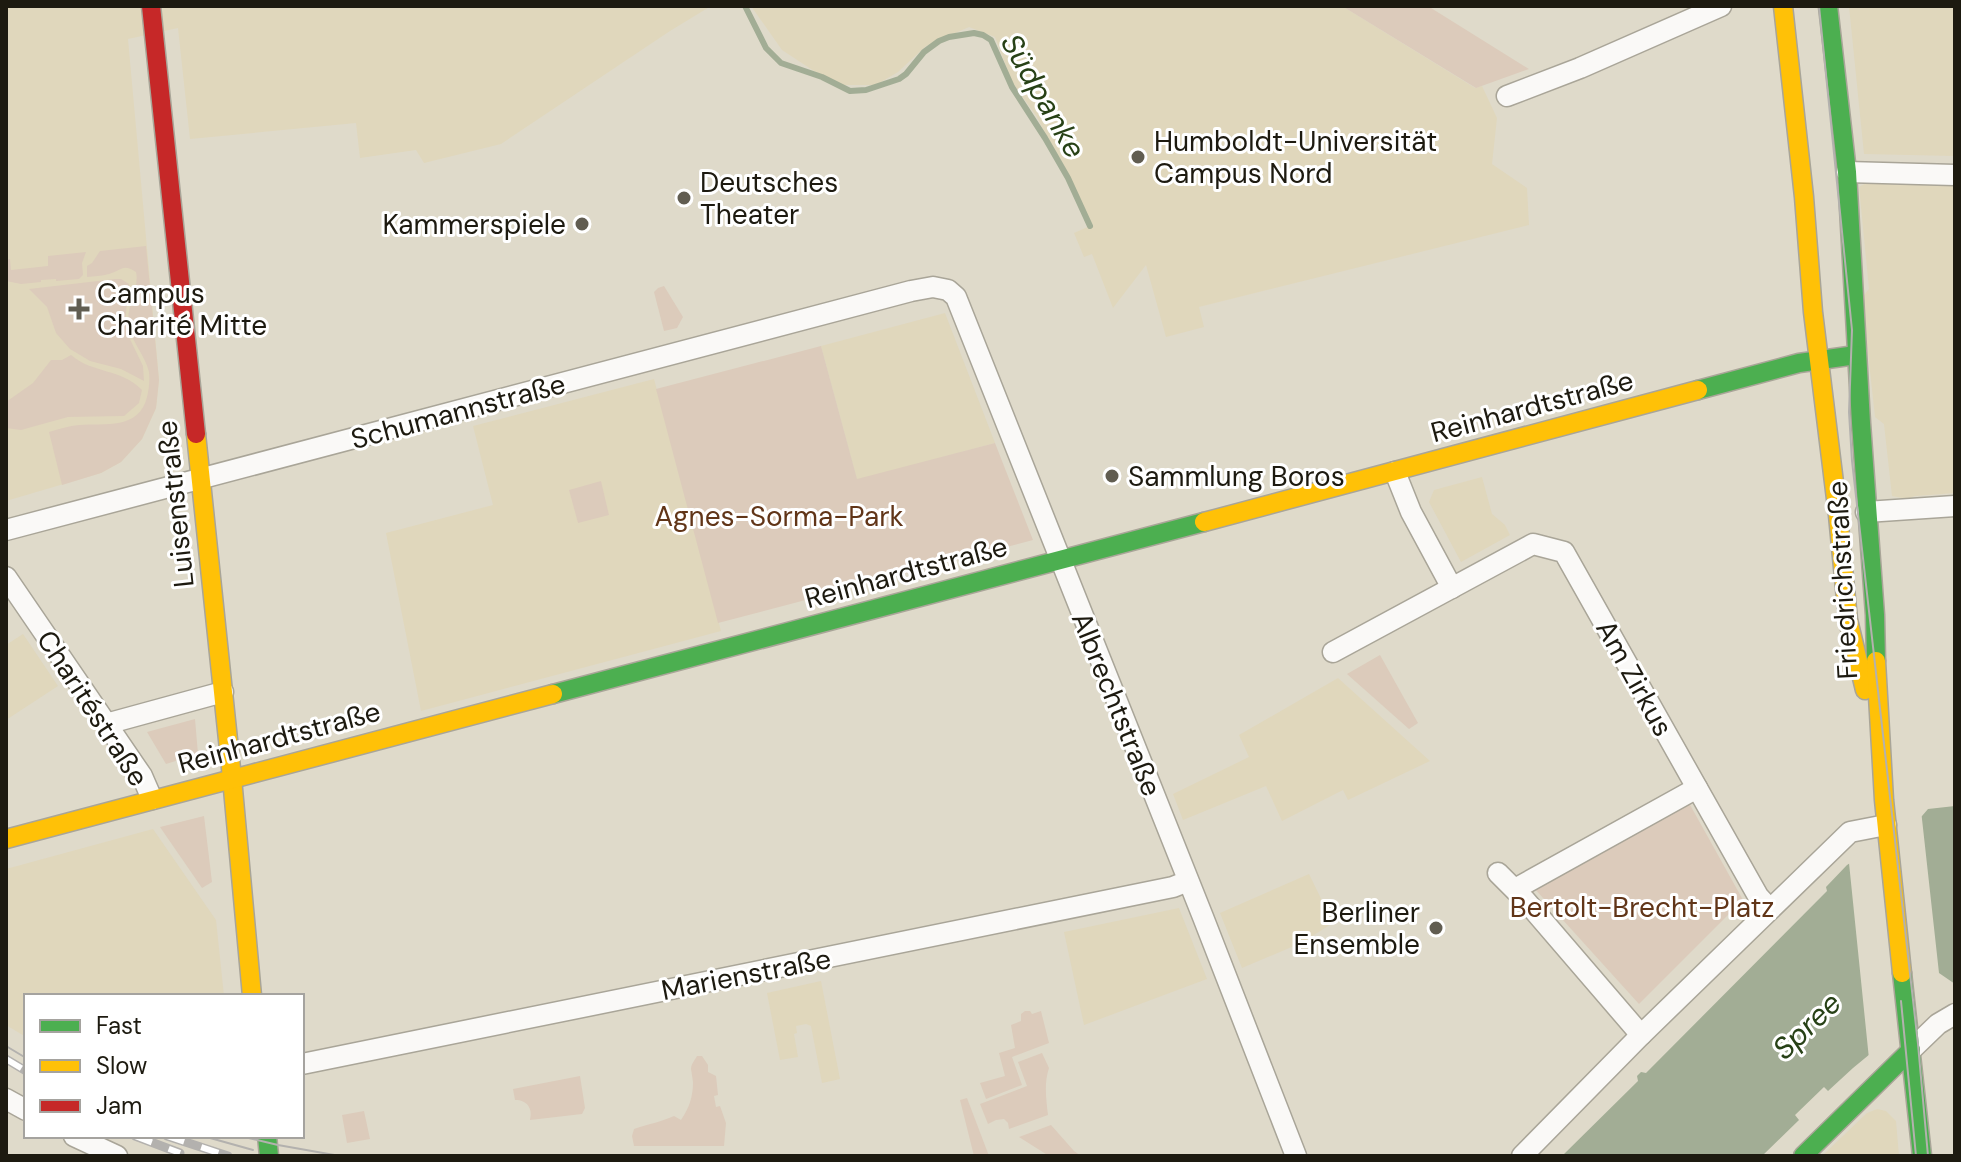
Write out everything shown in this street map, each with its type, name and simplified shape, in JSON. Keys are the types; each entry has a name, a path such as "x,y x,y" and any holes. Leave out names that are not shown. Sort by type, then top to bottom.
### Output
{"street":[{"name":"Luisenstraße","path":"151,6 252,994"},
{"path":"1507,96 1580,68 1721,6"},
{"name":"Friedrichstraße","path":"1783,6 1848,620 1868,702 1884,800"},
{"name":"Friedrichstraße","path":"1828,6 1847,172 1886,826 1922,1156"},
{"path":"1847,172 1955,175"},
{"name":"Albrechtstraße","path":"911,291 933,287 948,290 956,297 1296,1156"},
{"name":"Schumannstraße","path":"6,530 911,291"},
{"path":"1820,360 1856,355"},
{"name":"Reinhardtstraße","path":"6,839 1799,363 1820,360"},
{"path":"1395,472 1411,512 1452,588"},
{"path":"1866,512 1955,506"},
{"name":"Am Zirkus","path":"1333,652 1533,544 1564,552 1758,896 1770,909"},
{"name":"Charitéstraße","path":"6,577 142,776 152,799"},
{"path":"106,724 223,692"},
{"path":"1515,889 1692,779"},
{"path":"1522,1156 1641,1035 1850,832 1886,826"},
{"path":"1498,873 1641,1035"},
{"name":"Marienstraße","path":"304,1064 1173,887 1188,881"},
{"path":"1803,1156 1910,1042 1955,1014"},
{"path":"6,1099 24,1109"},
{"path":"78,1138 117,1156"}],"shaded area":[{"path":"6,6 711,6 501,144 424,163 416,150 360,158 356,123 190,139 178,28 128,39 159,380 156,408 142,439 121,462 101,473 6,501"},
{"path":"751,6 1342,6 1475,88 1482,86 1497,118 1492,164 1527,188 1529,225 1199,307 1204,327 1166,337 1146,265 1113,308 1092,254 1084,257 1074,233 1090,226 1037,117 1012,82 995,37 969,27 926,46 898,72 876,85 843,85 782,50"},
{"path":"1849,6 1955,6 1955,156 1864,154"},
{"path":"1868,182 1955,184 1955,493 1907,499 1892,496 1884,424 1875,417 1862,298 1869,289 1859,187"},
{"path":"945,313 995,443 857,480 821,346"},
{"path":"654,379 721,631 421,711 386,533 493,505 473,426"},
{"path":"1482,477 1492,514 1505,525 1510,535 1461,562 1429,502 1434,490"},
{"path":"23,634 58,686 6,720 6,645"},
{"path":"1338,678 1430,761 1348,800 1343,790 1282,821 1266,786 1183,820 1173,794 1249,757 1239,735"},
{"path":"153,829 216,920 224,994 24,994 24,1036 6,1025 6,869"},
{"path":"1309,874 1333,923 1301,943 1242,968 1220,913"},
{"path":"1179,908 1207,979 1084,1025 1064,932"},
{"path":"821,981 840,1079 822,1083 811,1026 796,1026 797,1033 794,1034 798,1057 780,1060 767,993"},
{"path":"1877,1109 1886,1111 1896,1121 1899,1156 1822,1156 1867,1113"}],"green space":[{"path":"1342,6 1431,8 1529,69 1476,88"},
{"path":"146,246 159,380 156,408 142,439 121,462 101,473 62,485 49,432 75,425 129,420 143,408 147,397 149,372 128,319 136,272 125,268 106,275 87,277 87,266 100,251"},
{"path":"86,252 82,263 83,275 79,279 21,284 6,281 6,260 10,259 11,270 48,266 48,256"},
{"path":"115,279 129,284 125,322 143,366 144,381 121,369 90,361 70,349 56,333 47,307 29,289"},
{"path":"664,286 683,317 677,328 664,331 654,292"},
{"name":"Agnes-Sorma-Park","path":"821,346 857,479 995,443 1033,540 718,623 656,389"},
{"path":"71,355 134,383 142,390 139,403 124,416 68,417 21,430 6,428 6,402 33,383 51,360 62,360"},
{"path":"601,481 609,515 578,523 569,490"},
{"path":"1380,655 1418,723 1409,729 1347,674"},
{"path":"195,719 198,754 166,764 147,732"},
{"name":"Bertolt-Brecht-Platz","path":"1689,803 1743,900 1639,1004 1534,888"},
{"path":"204,816 212,882 202,888 160,827"},
{"path":"1025,1011 1032,1014 1041,1011 1049,1043 1012,1057 1022,1085 986,1099 980,1083 1005,1076 999,1053 1015,1048 1011,1025 1021,1021 1021,1014"},
{"path":"1042,1053 1049,1068 1046,1085 1048,1115 1009,1129 1004,1119 988,1124 980,1104 1027,1086 1018,1062"},
{"path":"697,1056 702,1056 708,1065 708,1072 716,1076 716,1107 720,1106 726,1123 724,1146 634,1146 634,1129 674,1116 681,1120 691,1097 691,1067"},
{"path":"580,1076 585,1108 582,1114 530,1120 528,1106 523,1101 515,1100 513,1089"},
{"path":"967,1098 989,1156 974,1156 960,1100"},
{"path":"364,1111 370,1139 347,1143 342,1115"},
{"path":"1051,1125 1081,1156 1049,1156 1019,1137"}],"water":[{"name":"Spree","path":"1955,806 1955,984 1828,1091 1824,1087 1795,1115 1799,1120 1762,1156 1562,1156 1638,1081 1637,1076 1641,1072 1646,1073 1827,891 1826,887 1847,865 1928,809"}],"pier":[{"path":"1921,810 1939,973 1955,984 1955,989 1869,1059 1847,860"}],"waterway":[{"name":"Südpanke","path":"745,6 766,48 781,63 822,77 850,91 866,90 899,79 924,52 949,37 974,33 991,40 1012,87 1068,178 1090,226"}],"tram line":[{"path":"1819,6 1852,330 1849,412 1852,461 1928,1156"},
{"path":"1901,1001 1916,1156"},
{"path":"6,1046 24,1057"},
{"path":"210,1138 253,1150"},
{"path":"248,1138 340,1156"},
{"path":"680,1156 725,1156"}],"railway":[{"path":"6,1059 24,1070"},
{"path":"140,1138 180,1153"},
{"path":"173,1138 228,1156"}],"traffic: fast":[{"path":"1828,6 1847,172 1876,661"},
{"path":"1698,390 1799,363 1856,355"},
{"path":"553,694 1204,522"},
{"path":"1902,973 1922,1156"},
{"path":"1803,1156 1911,1050"},
{"path":"267,1138 269,1156"}],"traffic: slow":[{"path":"1783,6 1848,620 1865,690"},
{"path":"1204,522 1698,390"},
{"path":"196,434 252,994"},
{"path":"1876,661 1884,800 1902,973"},
{"path":"6,839 553,694"}],"traffic: jam":[{"path":"151,6 196,434"}],"place":[{"name":"Humboldt-Universität Campus Nord","path":"1138,157"},
{"name":"Deutsches Theater","path":"684,198"},
{"name":"Kammerspiele","path":"582,224"},
{"name":"Campus Charité Mitte","path":"79,309"},
{"name":"Sammlung Boros","path":"1112,476"},
{"name":"Berliner Ensemble","path":"1436,928"}]}
